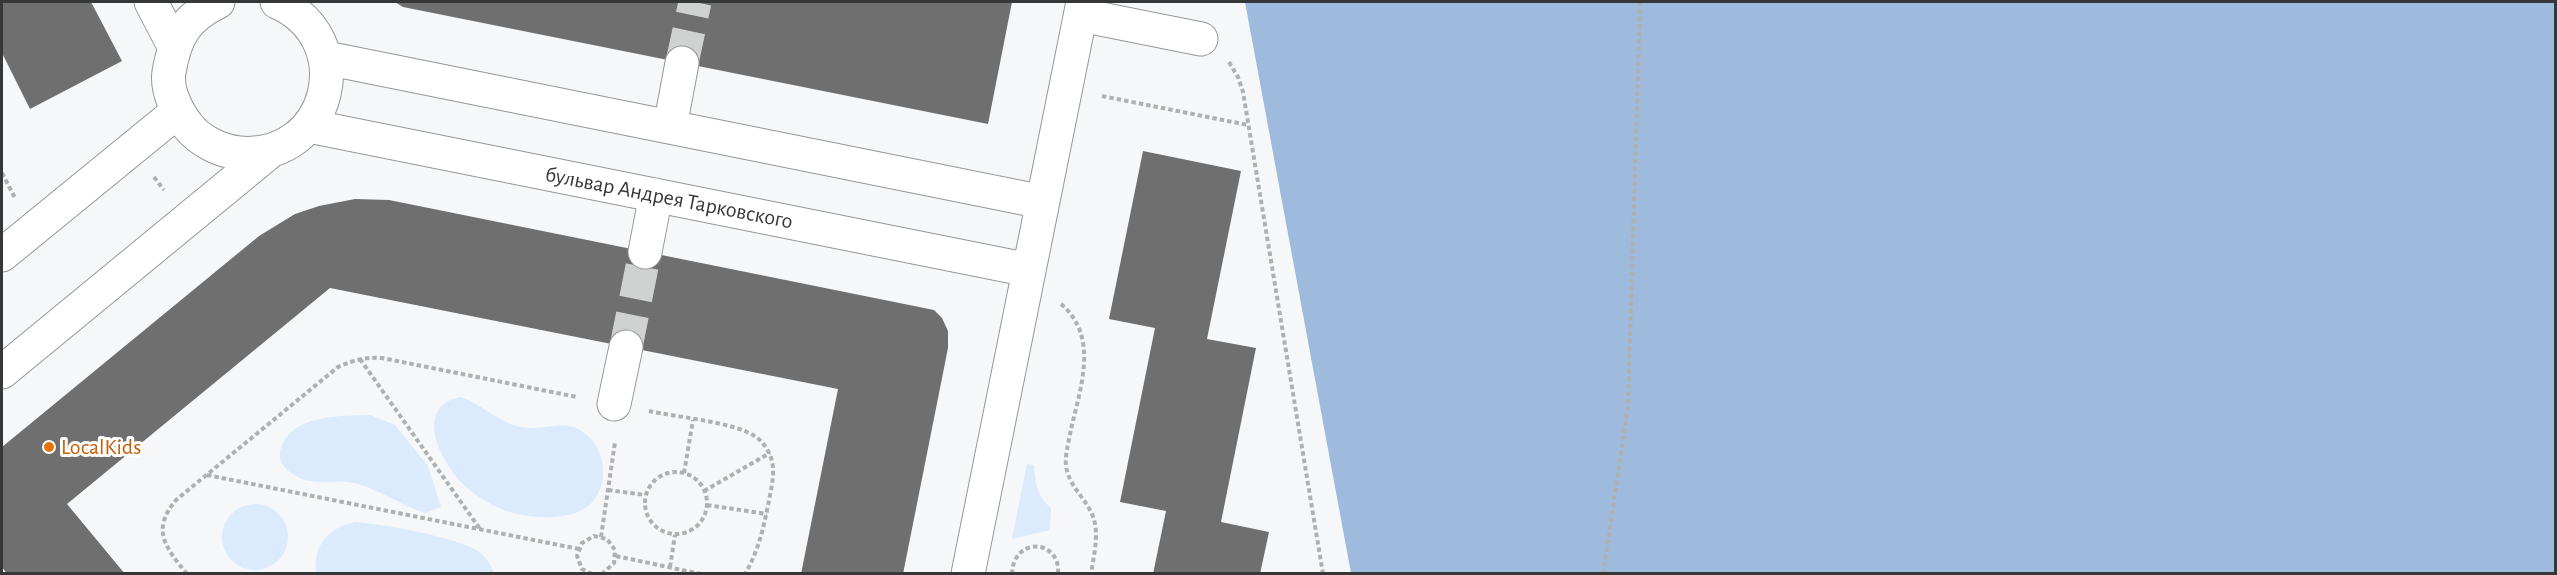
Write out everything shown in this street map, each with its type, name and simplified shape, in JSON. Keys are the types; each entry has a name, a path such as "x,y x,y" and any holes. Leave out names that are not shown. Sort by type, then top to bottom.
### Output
{"street":[{"path":"151,2 174,46"},
{"path":"218,2 202,9 185,26 174,46 168,79 177,112 190,129 208,143 228,152 250,154 272,150 292,141 309,126 325,94 328,73 320,40 303,13 277,2"},
{"path":"968,573 1082,8 1201,39"},
{"path":"326,58 1043,202"},
{"path":"670,127 682,63"},
{"path":"2,255 177,112"},
{"name":"бульвар Андрея Тарковского","path":"309,126 656,195 1027,282"},
{"path":"2,372 272,150"},
{"path":"645,252 656,195"},
{"path":"614,404 626,347"}],"path":[{"path":"1603,573 1628,406 1640,2"},
{"path":"1201,39 1213,46 1232,65 1243,92 1323,573"},
{"path":"1066,89 1248,125"},
{"path":"131,149 188,219"},
{"path":"1027,282 1054,298 1075,320 1082,336 1086,358 1066,462 1071,484 1091,511 1095,522 1097,537 1091,573"},
{"path":"360,358 480,529"},
{"path":"187,573 170,553 163,539 162,524 166,512 176,500 206,474 338,367 352,361"},
{"path":"684,473 693,420"},
{"path":"601,537 616,437"},
{"path":"704,491 770,453"},
{"path":"672,472 684,473 693,477 704,491 707,504 700,522 693,529 675,535 657,528 650,522 646,513 645,495 650,484 660,476 672,472"},
{"path":"206,474 579,549"},
{"path":"608,489 645,495"},
{"path":"707,504 766,514"},
{"path":"670,567 675,535"},
{"path":"592,573 582,569 579,562 579,549 587,539 601,537 612,543 616,556 611,567 602,573"},
{"path":"1012,573 1012,563 1019,552 1030,547 1042,547 1053,554 1059,565 1058,573"},
{"path":"616,556 701,573"}],"shaded area":[{"path":"1245,2 2555,2 2555,573 1351,573"},
{"path":"460,397 512,425 530,428 564,425 581,430 596,445 603,466 601,488 596,497 589,505 572,514 538,517 506,511 473,492 453,473 439,448 435,435 434,422 438,411 446,403"},
{"path":"370,415 395,425 428,466 441,507 425,513 357,484 315,482 298,477 283,466 280,458 281,448 295,429 319,419"},
{"path":"1027,464 1034,465 1038,489 1051,508 1050,530 1012,539"},
{"path":"261,504 279,513 286,524 288,537 286,550 279,561 268,568 249,570 231,561 224,550 222,531 231,513 242,506"},
{"path":"355,522 418,532 467,546 483,556 494,573 316,573 317,554 324,539 337,529"}],"building":[{"path":"2,2 91,2 122,61 30,109 2,53"},
{"path":"395,2 1012,2 988,124 403,7"},
{"path":"1143,151 1241,171 1207,339 1256,348 1221,522 1269,532 1260,574 1153,574 1166,511 1120,502 1155,328 1109,319"},
{"path":"355,199 389,200 934,310 942,318 948,331 948,348 903,574 801,574 838,389 330,288 67,504 125,574 7,574 2,567 2,447 259,236 295,214 319,206"}],"tunnel":[{"path":"682,63 695,2"},
{"path":"626,347 645,252"}],"place":[{"name":"LocalKids","path":"49,447"}]}
